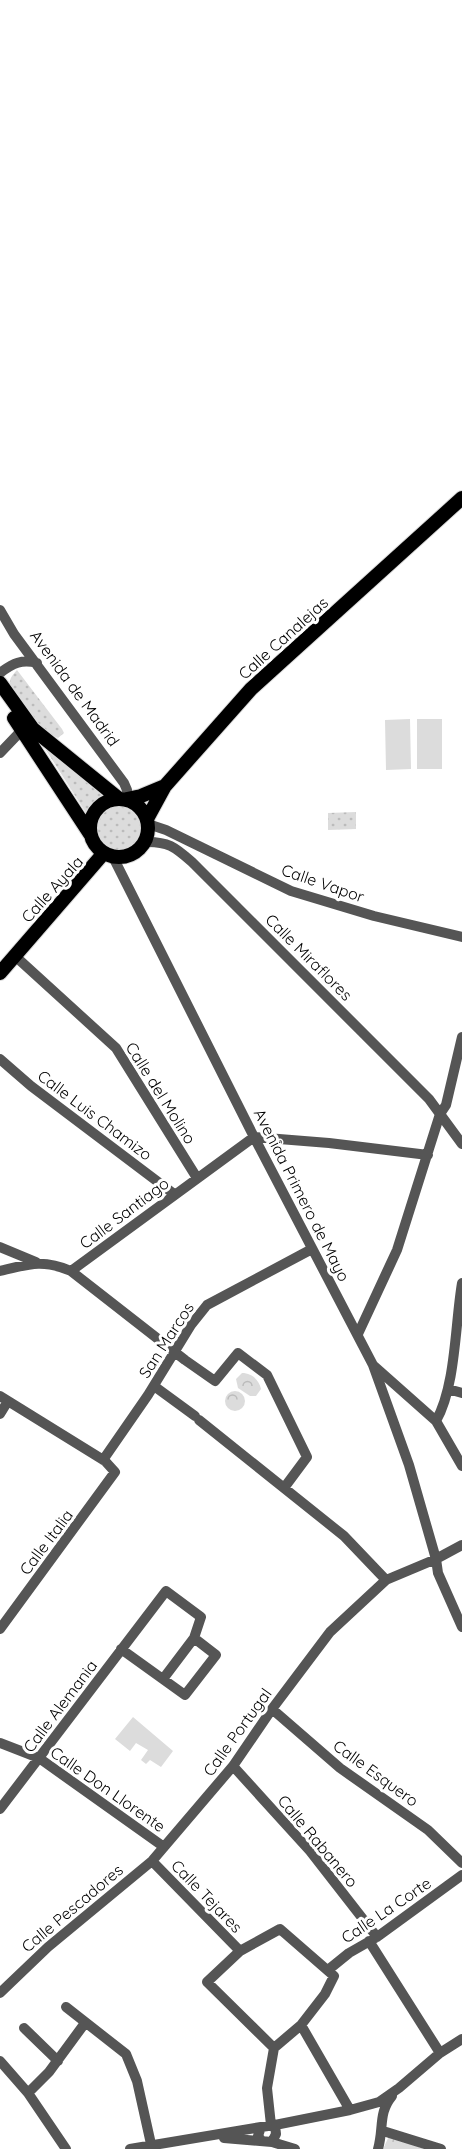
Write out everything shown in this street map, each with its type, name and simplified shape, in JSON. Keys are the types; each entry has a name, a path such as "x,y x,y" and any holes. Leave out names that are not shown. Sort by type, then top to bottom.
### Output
{"main road":[{"name":"Calle Canalejas","path":"148,822 151,800 259,681 462,498"},
{"path":"0,682 33,729 123,799 139,806 148,822 144,842 133,854 107,860 95,846 90,834 0,696"},
{"path":"90,834 91,817 102,804 123,799 151,800"},
{"name":"Calle Ayala","path":"0,973 107,860"}],"street":[{"name":"Avenida de Madrid","path":"0,610 14,633 124,783"},
{"path":"12,664 17,652 14,633"},
{"path":"0,673 12,664 25,660 37,663"},
{"path":"0,753 22,730"},
{"path":"123,799 127,790 124,783"},
{"path":"124,783 151,800 158,820 166,830"},
{"name":"Calle Vapor","path":"148,822 291,891 462,937"},
{"name":"Calle Miraflores","path":"144,842 162,841 175,847 192,862 429,1099 462,1144"},
{"path":"192,862 202,848"},
{"name":"Avenida Primero de Mayo","path":"107,860 191,1008 254,1137 373,1365 409,1465 438,1573 462,1627"},
{"name":"Calle del Molino","path":"15,956 116,1048 197,1178"},
{"path":"358,1334 397,1250 440,1114 446,1106 462,1037"},
{"name":"Calle Luis Chamizo","path":"0,1059 31,1086 174,1194"},
{"path":"435,1132 441,1129 451,1130"},
{"path":"254,1137 428,1155"},
{"name":"Calle Santiago","path":"0,1271 36,1262 55,1264 71,1271 254,1137"},
{"path":"0,1247 36,1262"},
{"name":"San Marcos","path":"103,1460 154,1386 191,1325 207,1305 312,1249"},
{"path":"71,1271 174,1352 215,1381 238,1353 267,1375 307,1457 284,1488"},
{"path":"436,1421 448,1389 462,1283"},
{"path":"351,1321 365,1319"},
{"path":"373,1365 436,1421 462,1466"},
{"path":"154,1386 344,1536 386,1580 436,1559 462,1545"},
{"path":"448,1389 462,1393"},
{"path":"0,1414 4,1399 103,1460"},
{"name":"Calle Italia","path":"0,1629 116,1473 103,1460"},
{"name":"Calle Portugal","path":"164,1847 233,1766 272,1709 330,1632 386,1580"},
{"name":"Calle Alemania","path":"0,1809 166,1590 201,1617 194,1638"},
{"path":"121,1649 163,1679 186,1695 216,1654 194,1638 163,1679"},
{"name":"Calle Esquero","path":"272,1709 340,1768 428,1830 462,1863"},
{"name":"Calle Don Llorente","path":"0,1743 39,1758 164,1847"},
{"name":"Calle Rabanero","path":"233,1766 310,1851 373,1939 440,2053"},
{"name":"Calle Pescadores","path":"0,1993 48,1947 152,1861 164,1847"},
{"name":"Calle Tejares","path":"152,1861 240,1951 280,1929 328,1970"},
{"name":"Calle La Corte","path":"328,1970 462,1875"},
{"path":"240,1951 207,1982 274,2048"},
{"path":"267,2141 276,2134 269,2126 267,2088 274,2048 302,2025 319,2004 334,1976 328,1970"},
{"path":"66,2007 126,2054 137,2081 151,2144"},
{"path":"28,2093 58,2061 85,2023"},
{"path":"302,2025 350,2110"},
{"path":"24,2028 58,2061"},
{"path":"132,2149 269,2126 379,2102 440,2053 462,2039"},
{"path":"0,2061 28,2093 66,2149"},
{"path":"378,2149 383,2131 382,2112 399,2088"},
{"path":"369,2105 382,2112"},
{"path":"267,2141 258,2136 269,2126"},
{"path":"383,2131 433,2148"},
{"path":"205,2137 267,2141 295,2149"}],"green space":[{"path":"17,670 62,729 64,733 58,738 38,723 11,689 11,679"},
{"path":"410,719 411,769 386,770 385,720"},
{"path":"417,719 442,719 442,769 417,769"},
{"path":"44,747 111,797 97,803 88,816"},
{"path":"119,806 135,812 141,828 135,844 119,850 103,844 97,828 103,812"},
{"path":"356,812 356,829 328,830 328,813"},
{"path":"242,1373 252,1376 259,1383 261,1389 256,1396 250,1396 238,1388 236,1379"},
{"path":"235,1391 242,1394 245,1401 242,1408 235,1411 228,1408 225,1401 228,1394"},
{"path":"133,1717 173,1751 161,1767 150,1760 146,1764 141,1760 148,1750 136,1743 130,1751 115,1739"},
{"path":"389,2136 424,2149 383,2149"}]}
